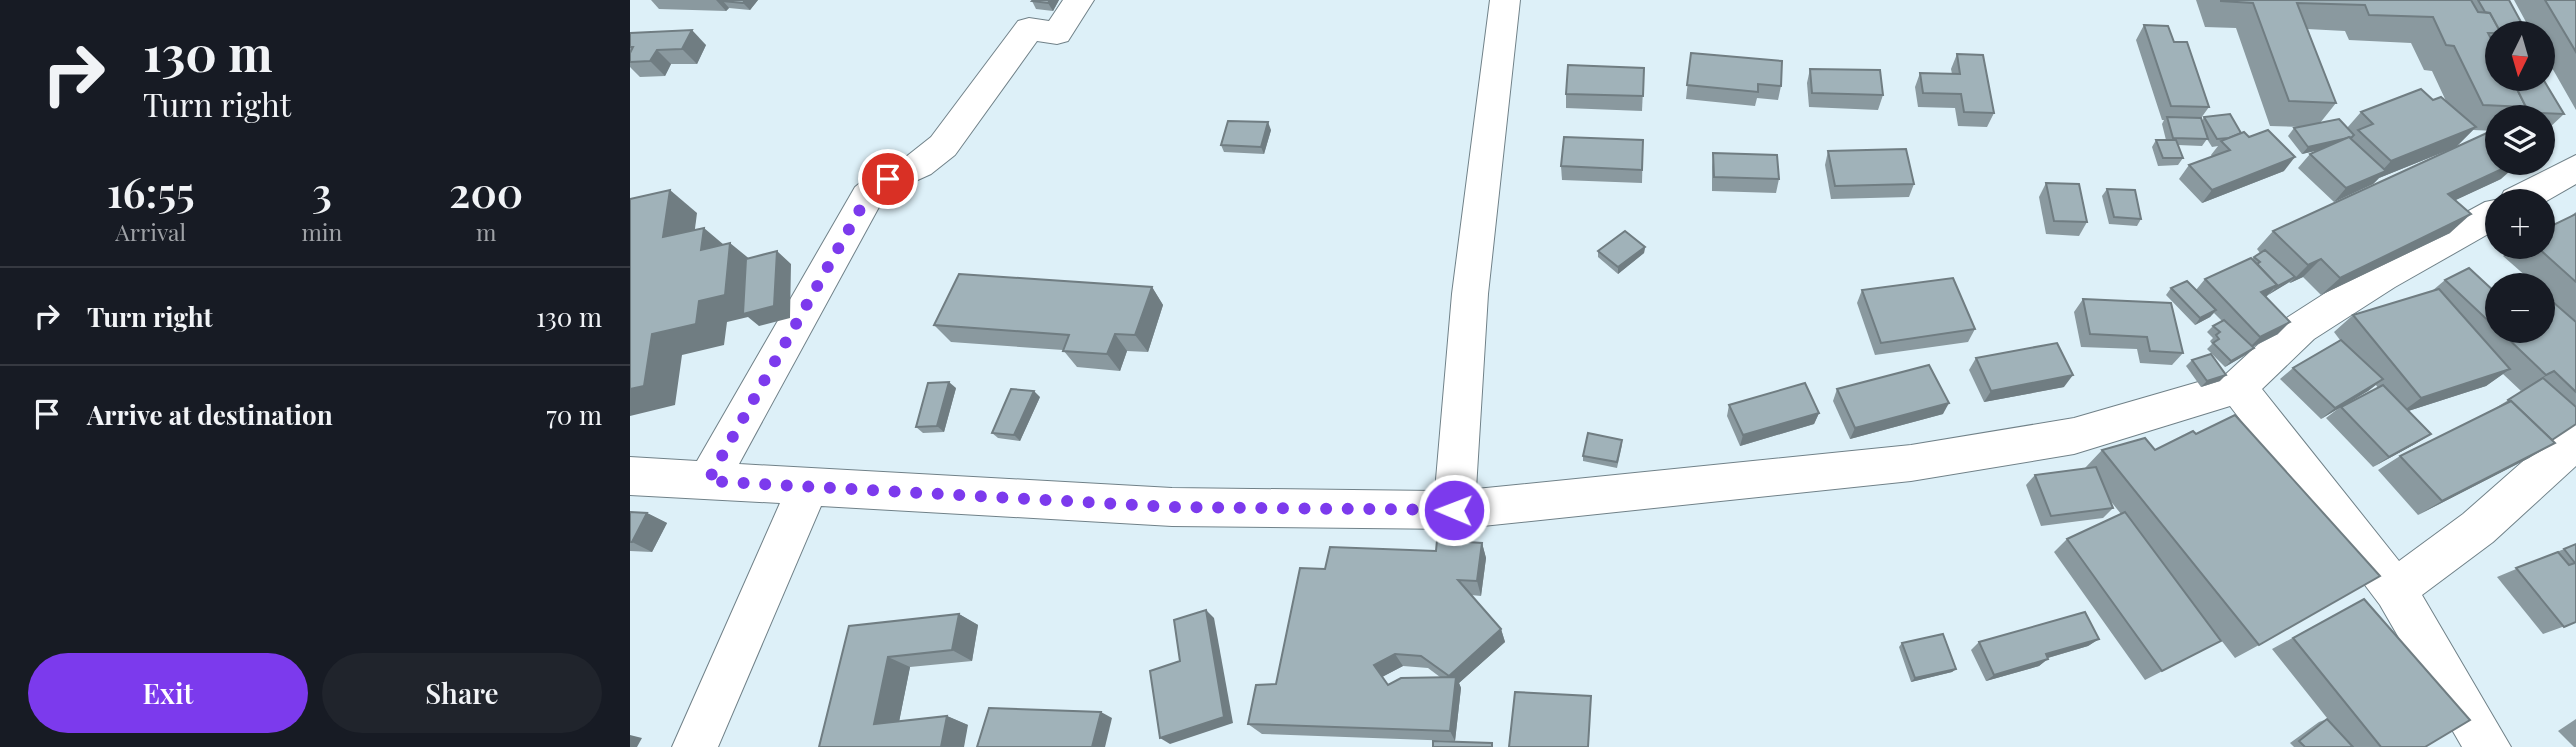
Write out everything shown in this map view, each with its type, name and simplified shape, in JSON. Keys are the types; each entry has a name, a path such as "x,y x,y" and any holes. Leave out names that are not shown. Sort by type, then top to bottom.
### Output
{"street":[{"path":"708,481 867,197 888,179 919,164 943,146 1029,29 1057,33 1079,0"},
{"path":"1454,510 1470,294 1504,0"},
{"path":"2538,189 2576,168"},
{"path":"630,476 1172,507 1454,510 1910,463 2074,436 2238,387 2301,328 2382,276 2485,219"},
{"path":"2238,387 2395,590 2488,747"},
{"path":"2395,590 2478,527 2576,440"},
{"path":"695,747 808,487"}],"building":[{"path":"723,0 745,0 743,3"},
{"path":"1033,0 1050,0 1048,3"},
{"path":"2471,0 2478,12 2490,13 2494,21 2485,21 2485,91 2518,91 2525,105 2483,105 2454,46 2446,45 2433,17 2369,15 2365,5 2297,3 2336,103 2289,101 2253,3 2221,1"},
{"path":"2478,0 2509,0 2520,21 2494,21 2490,13 2485,12"},
{"path":"2545,0 2576,0 2576,52"},
{"path":"2144,25 2168,26 2174,42 2187,42 2209,107 2171,106"},
{"path":"692,30 682,49 657,50 650,61 630,62 633,47 630,47 630,33"},
{"path":"1691,53 1782,61 1781,86 1758,84 1758,92 1687,85"},
{"path":"1957,54 1983,55 1994,113 1964,112 1961,94 1923,93 1920,73 1960,74"},
{"path":"1568,65 1644,68 1643,96 1566,94"},
{"path":"1810,69 1880,70 1883,95 1812,93"},
{"path":"2421,89 2433,100 2441,97 2476,127 2391,161 2358,130 2373,124 2361,112"},
{"path":"2518,91 2550,91 2564,114 2555,114 2555,105 2525,105"},
{"path":"2230,114 2241,133 2217,139 2204,117"},
{"path":"2167,117 2201,118 2208,139 2173,138"},
{"path":"2339,119 2354,135 2352,137 2308,147 2294,128"},
{"path":"1228,121 1268,122 1261,147 1221,145"},
{"path":"2268,130 2295,157 2212,190 2189,165 2230,150 2221,141 2244,132 2249,137"},
{"path":"2485,134 2485,175 2489,175 2448,194 2471,214 2340,278 2321,259 2308,265 2273,231"},
{"path":"1564,137 1643,140 1642,170 1561,166"},
{"path":"2349,137 2386,171 2346,188 2310,154"},
{"path":"2156,140 2176,140 2183,158 2163,158"},
{"path":"1906,149 1914,184 1835,186 1828,151"},
{"path":"1713,153 1777,155 1779,179 1714,177"},
{"path":"2046,183 2079,184 2087,222 2054,221"},
{"path":"2107,189 2135,190 2141,219 2114,217"},
{"path":"670,190 663,237 704,228 701,250 730,243 725,295 699,301 696,324 652,334 644,386 630,389 630,199"},
{"path":"2576,214 2576,282 2550,259 2555,259 2555,224"},
{"path":"1625,231 1645,247 1618,267 1598,251"},
{"path":"2265,250 2295,277 2274,288 2277,285 2257,264 2260,262 2254,257"},
{"path":"777,251 774,306 743,314 746,259"},
{"path":"2251,258 2277,285 2261,292 2290,322 2260,337 2205,279"},
{"path":"2469,268 2485,283 2485,318 2445,280"},
{"path":"959,274 1152,287 1135,335 1115,334 1107,354 1063,351 1069,335 934,325"},
{"path":"1953,278 1975,329 1881,343 1862,290"},
{"path":"2187,281 2216,310 2200,318 2171,288"},
{"path":"2439,289 2510,369 2421,398 2353,315"},
{"path":"2083,299 2171,303 2183,353 2150,351 2147,337 2090,334"},
{"path":"2555,304 2576,322 2576,392 2554,371 2546,375 2513,343 2555,343"},
{"path":"2224,320 2254,348 2231,361 2213,343 2219,339 2216,335 2220,332 2213,326"},
{"path":"2341,340 2383,379 2335,408 2293,368"},
{"path":"2057,343 2073,375 1991,391 1976,358"},
{"path":"2211,354 2226,375 2207,381 2192,360"},
{"path":"1929,365 1949,403 1855,428 1837,389"},
{"path":"2543,378 2576,407 2576,424 2552,440 2508,400"},
{"path":"949,382 937,426 916,427 928,383"},
{"path":"1805,383 1819,413 1743,435 1729,405"},
{"path":"2383,385 2431,434 2389,457 2341,407"},
{"path":"1011,389 1034,391 1014,435 992,433"},
{"path":"2511,401 2555,443 2442,501 2400,456"},
{"path":"2235,415 2380,576 2259,645 2102,450 2145,438 2155,450 2193,431 2196,434"},
{"path":"1588,433 1622,440 1617,462 1583,456"},
{"path":"2096,467 2113,508 2051,516 2035,475"},
{"path":"630,512 647,513 632,542 630,542"},
{"path":"2125,512 2221,641 2162,671 2067,539"},
{"path":"1437,540 1482,543 1477,581 1458,580 1501,629 1449,676 1421,656 1395,654 1374,665 1388,685 1401,678 1456,677 1450,731 1248,724 1256,685 1276,684 1300,568 1325,569 1330,547 1436,551"},
{"path":"2576,544 2576,622 2564,627 2516,568 2558,552 2569,565 2575,563 2564,549"},
{"path":"2364,599 2470,720 2425,747 2381,747 2293,638"},
{"path":"1206,610 1224,717 1160,738 1150,671 1180,661 1174,620"},
{"path":"2085,612 2099,639 2046,654 2048,659 1994,675 1979,642"},
{"path":"959,614 952,650 888,657 874,724 947,716 941,747 819,747 849,626"},
{"path":"1943,634 1956,669 1915,678 1902,643"},
{"path":"1515,692 1591,696 1588,747 1509,747"},
{"path":"989,708 1101,712 1092,747 977,747"},
{"path":"2327,719 2353,747 2305,747 2299,741"},
{"path":"1433,741 1492,743 1492,747 1433,747"}],"route":[{"path":"888,179 867,197 708,481 1172,507 1454,510"}]}
